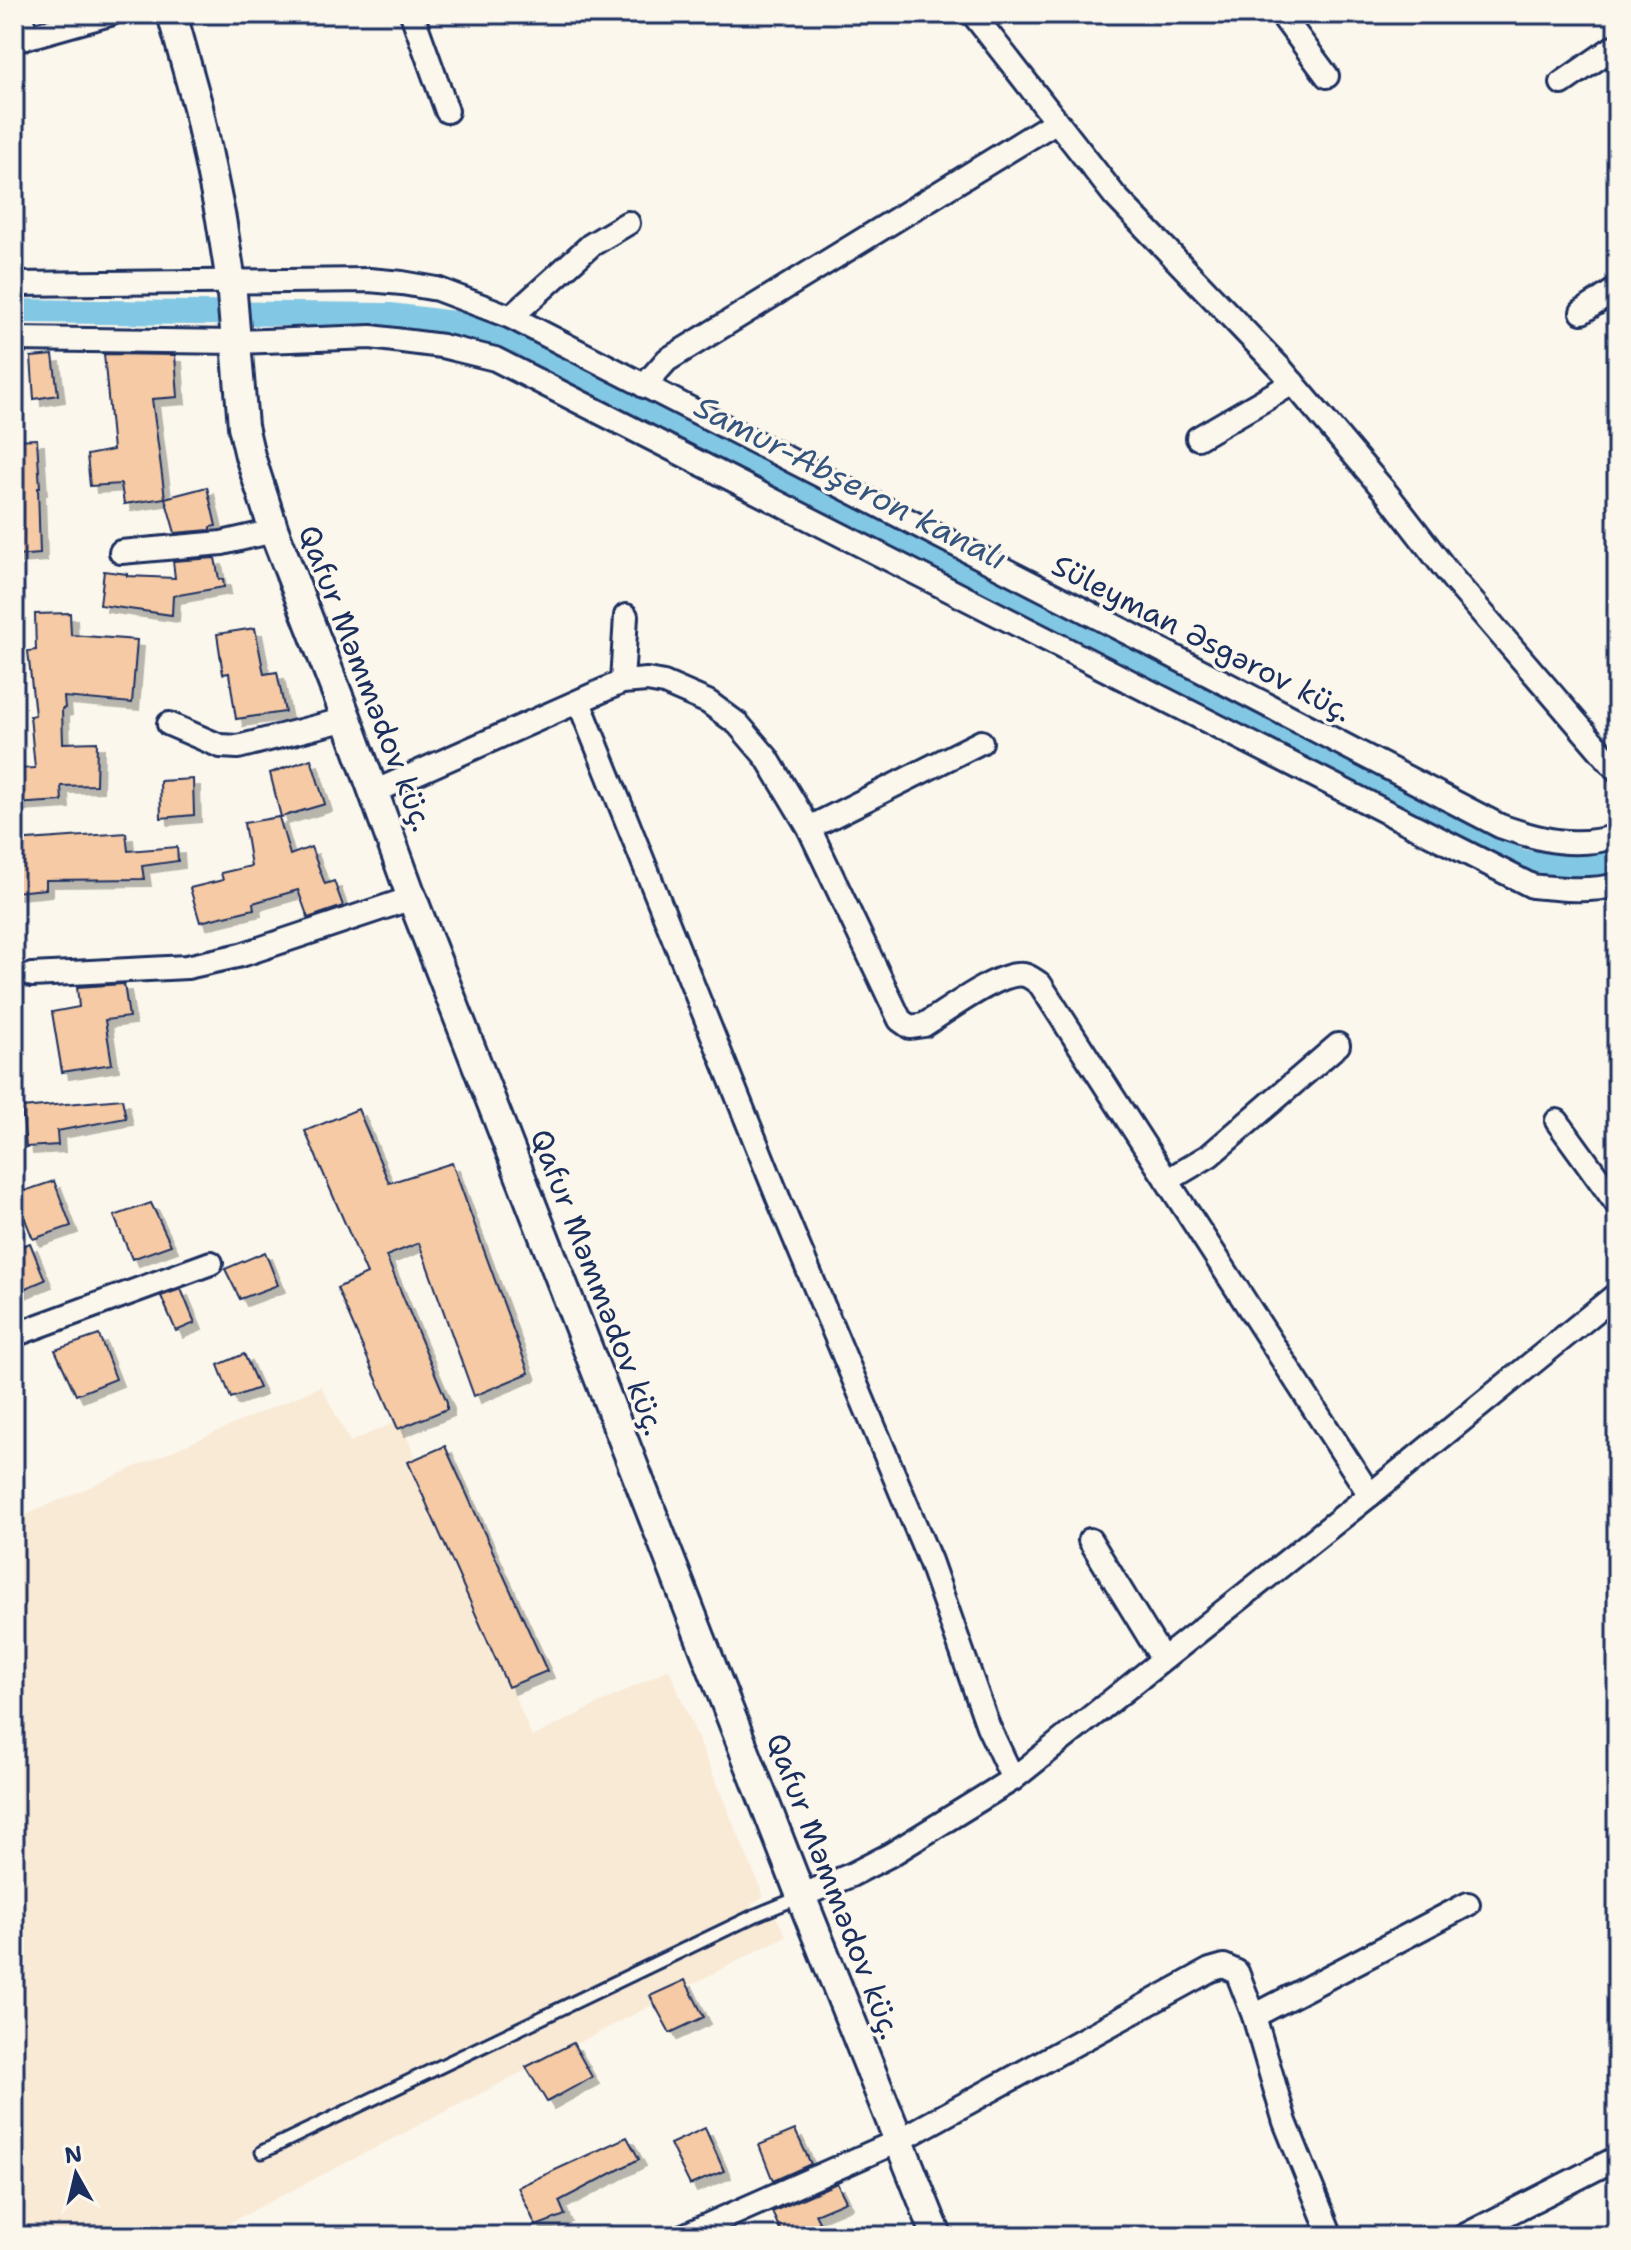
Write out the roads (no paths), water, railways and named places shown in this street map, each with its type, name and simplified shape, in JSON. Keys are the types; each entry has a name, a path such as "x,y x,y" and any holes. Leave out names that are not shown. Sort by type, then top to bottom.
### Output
{"street":[{"path":"20,14 20,39 110,14"},
{"path":"172,14 207,147 231,282"},
{"path":"412,14 447,111"},
{"path":"973,14 1125,208 1293,383 1388,495 1453,579 1617,770"},
{"path":"1281,14 1327,76"},
{"path":"1562,83 1617,45"},
{"path":"644,386 667,360 1055,122"},
{"path":"511,317 591,245 628,223"},
{"name":"Süleyman Əsgərov küç.","path":"14,284 369,280 437,289 511,317 1500,826 1542,840 1572,844 1617,836"},
{"name":"Qafur Məmmədov küç.","path":"231,282 243,426 274,531 412,898 801,1896 937,2236"},
{"path":"1582,312 1617,289"},
{"path":"14,339 237,342 371,337 442,346 495,359 1532,886 1569,890 1617,885"},
{"path":"1198,438 1293,383"},
{"path":"121,552 222,543 274,531"},
{"path":"622,682 626,616"},
{"path":"374,792 622,682 647,680 664,683 708,702 738,724 767,758 809,828 900,1020 910,1027 924,1025 1013,974 1027,975 1040,984 1370,1495"},
{"path":"579,702 781,1205 930,1561 988,1726 1013,1779"},
{"path":"169,724 220,746 238,747 347,719"},
{"path":"809,828 981,742"},
{"path":"32,975 187,967 241,955 412,898"},
{"path":"1168,1180 1210,1155 1338,1045"},
{"path":"1557,1121 1617,1204"},
{"path":"14,1335 211,1263"},
{"path":"801,1896 890,1855 1013,1779 1617,1294"},
{"path":"1090,1540 1162,1658"},
{"path":"1254,2016 1468,1904"},
{"path":"683,2236 898,2141 1210,1970 1224,1966 1237,1972 1254,2016 1285,2122 1331,2236"},
{"path":"1464,2236 1617,2158"}],"lane":[{"path":"262,2152 801,1896"}],"waterway":[{"name":"Samur-Abşeron kanalı","path":"14,311 390,315 454,323 490,333 1520,861 1572,868 1617,863"}]}
